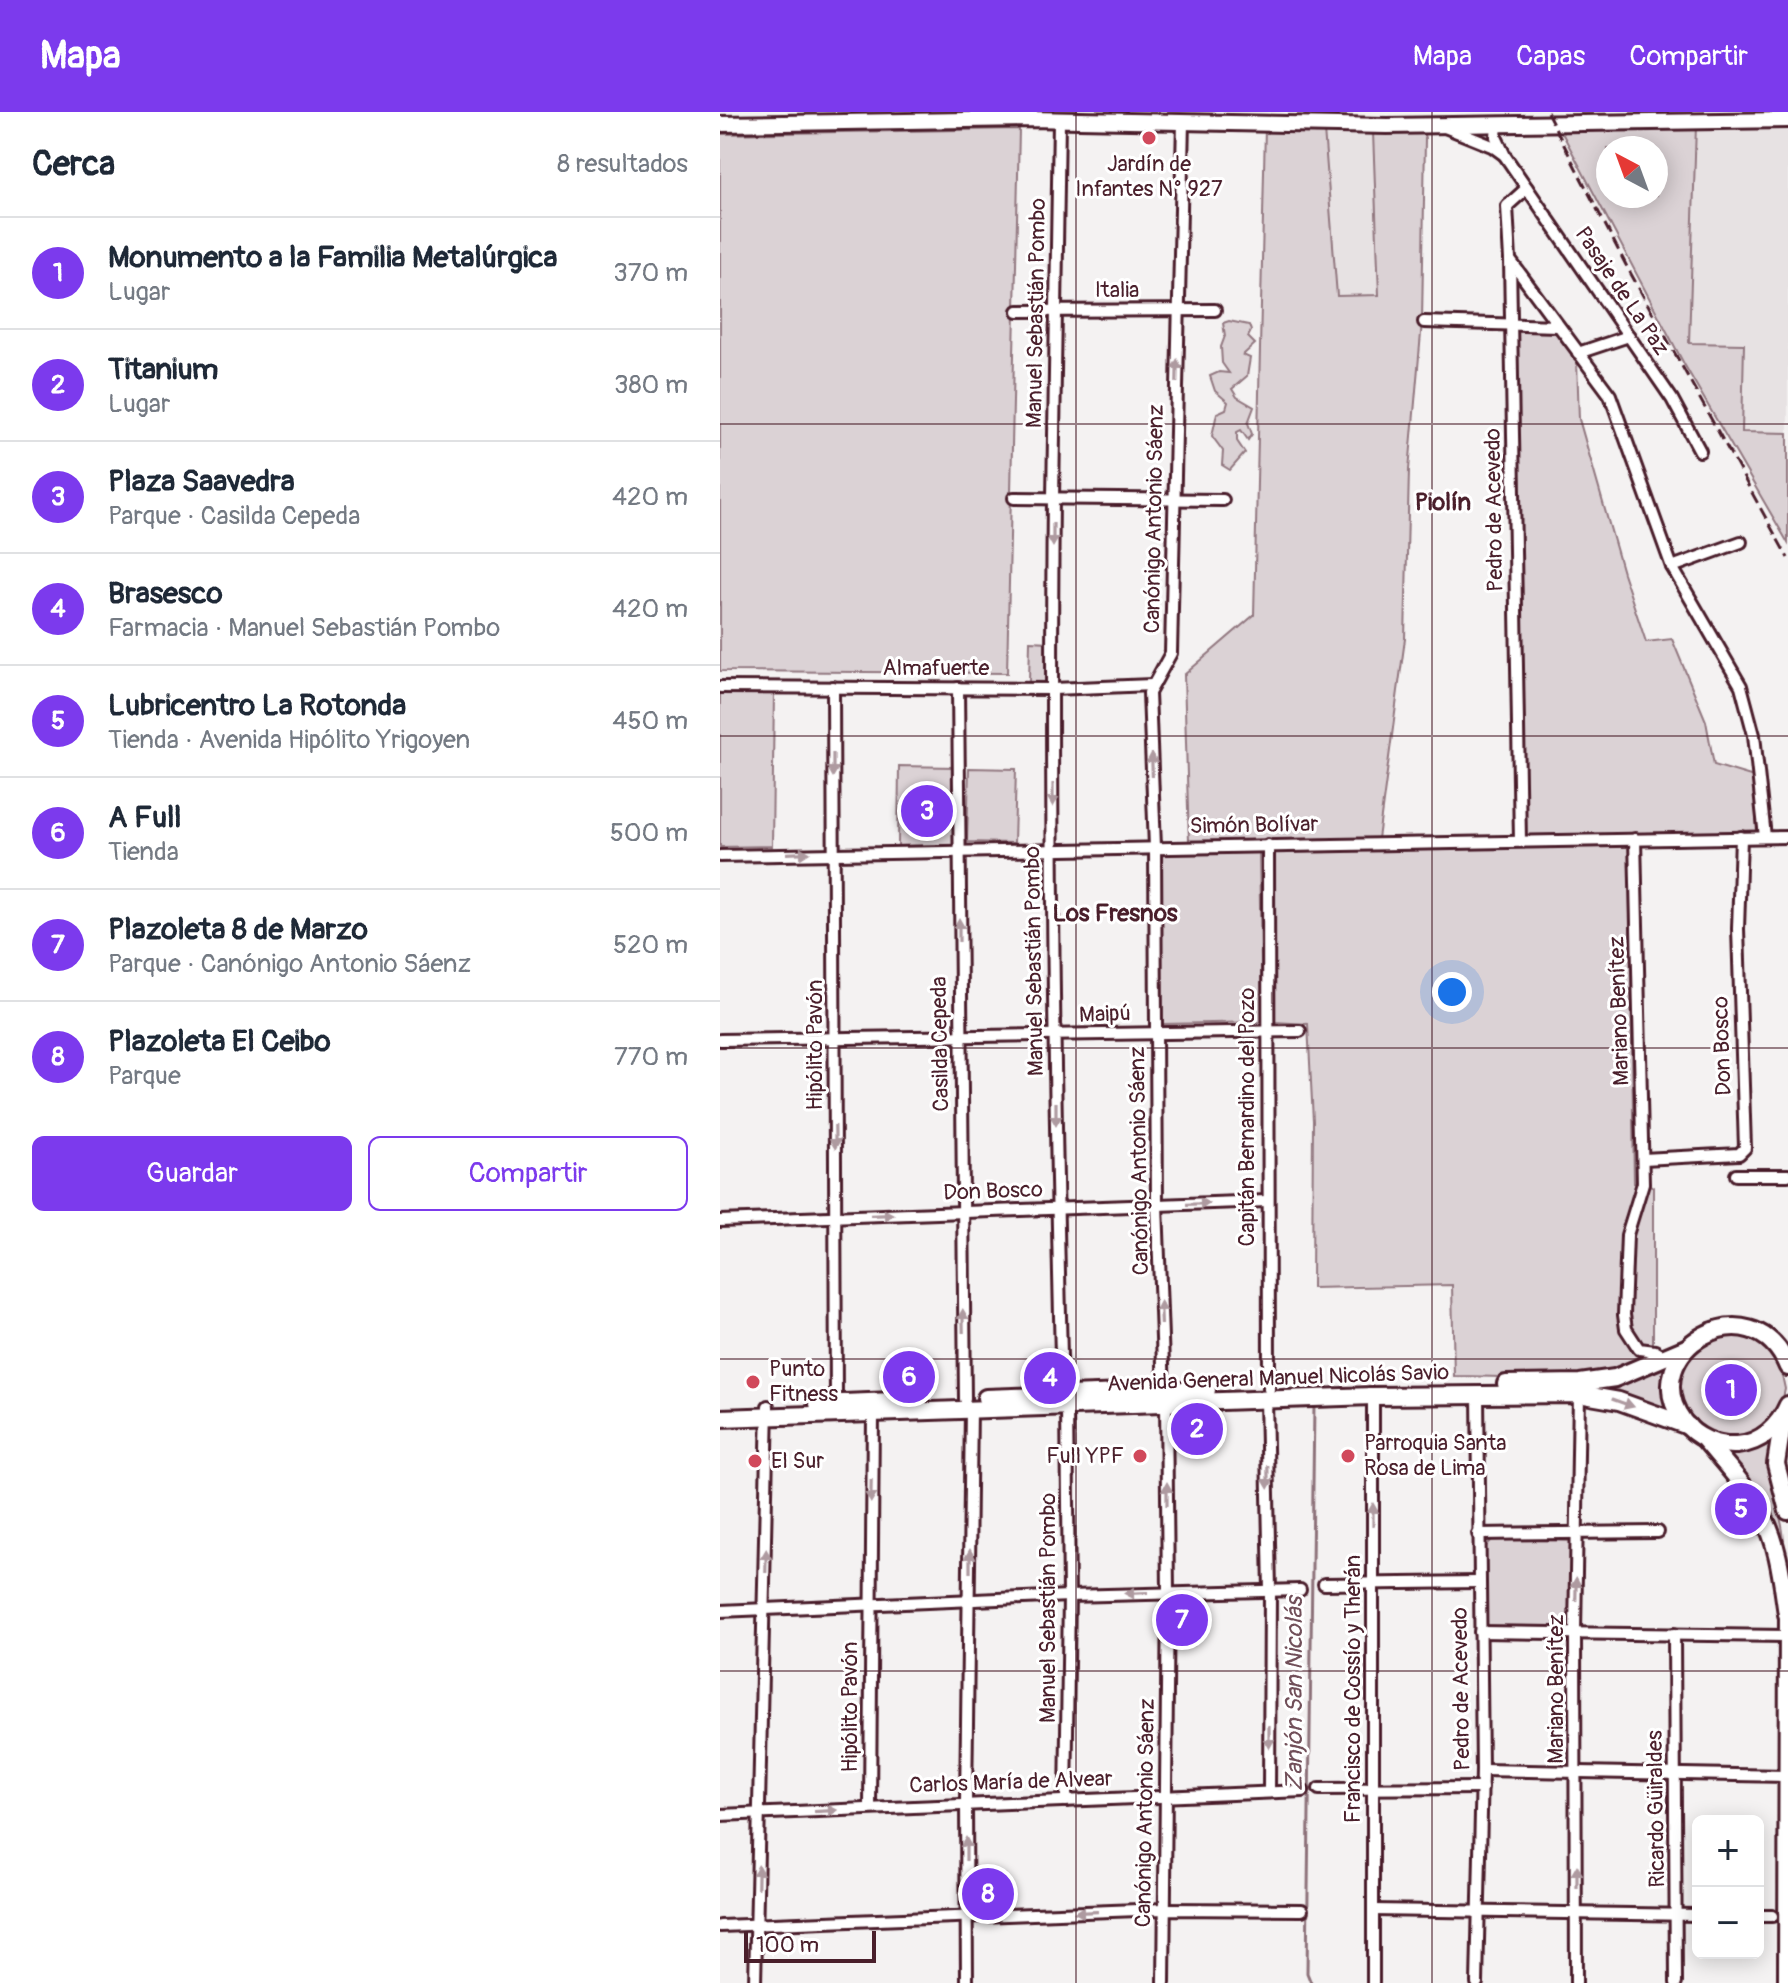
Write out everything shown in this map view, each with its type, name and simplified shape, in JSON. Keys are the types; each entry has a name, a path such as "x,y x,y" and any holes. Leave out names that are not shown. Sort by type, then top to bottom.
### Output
{"main road":[{"path":"720,124 1029,116 1059,121 1391,126 1788,120"},
{"name":"Avenida General Manuel Nicolás Savio","path":"720,1418 836,1403 968,1404 1580,1383 1615,1378 1686,1348 1713,1329 1738,1327 1762,1334 1787,1360"},
{"name":"Avenida General Manuel Nicolás Savio","path":"1686,1348 1673,1373 1672,1388 1679,1415 1730,1470 1763,1516 1774,1543 1787,1615"},
{"name":"Avenida General Manuel Nicolás Savio","path":"1267,1394 1579,1394 1606,1397 1688,1426"},
{"name":"Avenida General Manuel Nicolás Savio","path":"720,1407 873,1413 968,1404"},
{"path":"1704,1439 1722,1445 1749,1442 1773,1429 1786,1409"},
{"path":"1786,1409 1776,1464 1788,1511"},
{"path":"1787,1983 1788,1605"}],"street":[{"name":"Manuel Sebastián Pombo","path":"1059,121 1053,498 1053,848 1057,1210 1069,1596 1066,1801"},
{"name":"Canónigo Antonio Sáenz","path":"1164,1983 1168,1592 1165,1397 1157,1205 1155,847 1149,693 1169,662 1171,653 1183,121"},
{"name":"Pasaje de La Paz","path":"1497,124 1496,137 1505,156 1672,399 1700,451"},
{"name":"Pasaje de La Paz","path":"1439,125 1492,146 1505,156"},
{"name":"Pedro de Acevedo","path":"1520,841 1507,206 1527,188"},
{"path":"1510,260 1614,403 1672,567 1744,694 1757,756 1765,837"},
{"name":"Italia","path":"1018,311 1215,310"},
{"path":"1424,322 1558,326"},
{"path":"1578,353 1629,336"},
{"path":"1014,498 1223,500"},
{"path":"1672,567 1741,542"},
{"name":"Almafuerte","path":"720,687 1053,689 1152,685"},
{"name":"Hipólito Pavón","path":"833,687 836,1403"},
{"name":"Casilda Cepeda","path":"958,688 962,1212 970,1599 966,1803 967,1983"},
{"name":"Don Bosco","path":"1643,1159 1739,1154 1745,1148 1738,929 1741,837"},
{"name":"Simón Bolívar","path":"720,856 1788,837"},
{"name":"Mariano Benítez","path":"1635,839 1643,1183 1627,1235 1625,1325 1629,1337 1639,1349 1655,1351 1661,1359"},
{"name":"Capitán Bernardino del Pozo","path":"1268,845 1269,1792"},
{"name":"Maipú","path":"720,1040 1300,1031"},
{"path":"1736,1175 1788,1175"},
{"name":"Don Bosco","path":"720,1221 1267,1201"},
{"name":"Pedro de Acevedo","path":"1477,1983 1482,1788 1478,1394"},
{"name":"Mariano Benítez","path":"1576,1983 1575,1632 1579,1394"},
{"name":"Francisco de Cossío y Therán","path":"1373,1396 1373,1983"},
{"path":"755,1983 768,1411"},
{"name":"Hipólito Pavón","path":"870,1808 873,1413"},
{"path":"1478,1534 1658,1532"},
{"path":"1324,1584 1478,1582"},
{"path":"720,1611 970,1599 1300,1590"},
{"path":"1480,1632 1787,1636"},
{"name":"Ricardo Güiraldes","path":"1674,1634 1676,1983"},
{"path":"1482,1770 1787,1776"},
{"path":"1319,1789 1482,1788"},
{"name":"Carlos María de Alvear","path":"720,1815 1303,1791"},
{"path":"720,1926 1164,1909 1302,1910"},
{"path":"1373,1910 1692,1915"},
{"path":"1764,1916 1772,1916"}],"shaded area":[{"path":"1788,123 1788,433 1742,432 1689,343 1696,125"},
{"path":"1696,125 1689,343 1744,344 1742,432 1788,433 1788,543 1684,364 1602,208 1668,208 1668,136 1596,136 1596,197 1559,127"},
{"path":"1265,127 1324,130 1337,296 1379,295 1373,132 1423,132 1425,138 1422,322 1409,470 1405,639 1378,839 1189,842 1184,675 1254,615"},
{"path":"1019,129 1007,673 720,671 720,134"},
{"path":"1324,130 1373,132 1379,296 1337,296"},
{"path":"1229,321 1249,325 1251,331 1248,337 1255,344 1243,355 1250,358 1247,376 1232,389 1237,397 1254,407 1248,423 1252,434 1248,440 1241,430 1237,432 1237,441 1245,453 1230,470 1222,465 1223,451 1212,436 1217,413 1226,409 1228,402 1215,391 1210,376 1219,372 1229,373 1222,363 1221,347 1225,336 1223,323"},
{"path":"1516,330 1556,331 1577,361 1579,419 1646,642 1672,639 1706,721 1714,765 1754,777 1757,833 1525,836"},
{"path":"1030,641 1049,642 1048,680 1043,683 1029,682"},
{"path":"720,691 774,691 772,846 720,847"},
{"path":"899,766 956,767 955,846 898,846"},
{"path":"969,768 1016,769 1014,843 967,842"},
{"path":"1629,846 1634,1183 1647,1183 1653,1187 1653,1355 1630,1365 1581,1375 1454,1376 1452,1285 1312,1288 1313,1121 1308,1024 1274,1022 1272,849"},
{"path":"1259,850 1262,1022 1162,1024 1161,851"},
{"path":"1732,1331 1760,1340 1779,1361 1785,1389 1776,1416 1757,1433 1733,1440 1697,1429 1678,1397 1678,1372 1692,1347"},
{"path":"1672,1359 1677,1418 1628,1396 1590,1388"},
{"path":"1777,1428 1774,1481 1783,1531 1782,1558 1720,1451"},
{"path":"1493,1539 1573,1541 1575,1624 1569,1629 1491,1629 1485,1623 1485,1547"},
{"path":"1193,1595 1194,1645 1171,1645 1170,1596"},
{"path":"1005,1875 1006,1912 970,1913 970,1876"}],"waterway":[{"name":"Zanjón San Nicolás","path":"1311,1983 1307,1973 1314,1405"}],"railway":[{"path":"1547,112 1626,265 1788,558"}],"place":[{"name":"Jardín de Infantes N° 927","path":"1149,138"},
{"name":"Plaza Saavedra","path":"927,811"},
{"name":"A Full","path":"909,1377"},
{"name":"Brasesco","path":"1050,1378"},
{"name":"Punto Fitness","path":"753,1382"},
{"name":"Monumento a la Familia Metalúrgica","path":"1731,1390"},
{"name":"Titanium","path":"1197,1429"},
{"name":"Full YPF","path":"1140,1456"},
{"name":"Parroquia Santa Rosa de Lima","path":"1348,1456"},
{"name":"El Sur","path":"755,1461"},
{"name":"Lubricentro La Rotonda","path":"1741,1509"},
{"name":"Plazoleta 8 de Marzo","path":"1182,1620"},
{"name":"Plazoleta El Ceibo","path":"988,1894"}],"district":[{"name":"Piolín","path":"1443,502"},
{"name":"Los Fresnos","path":"1115,913"}]}
